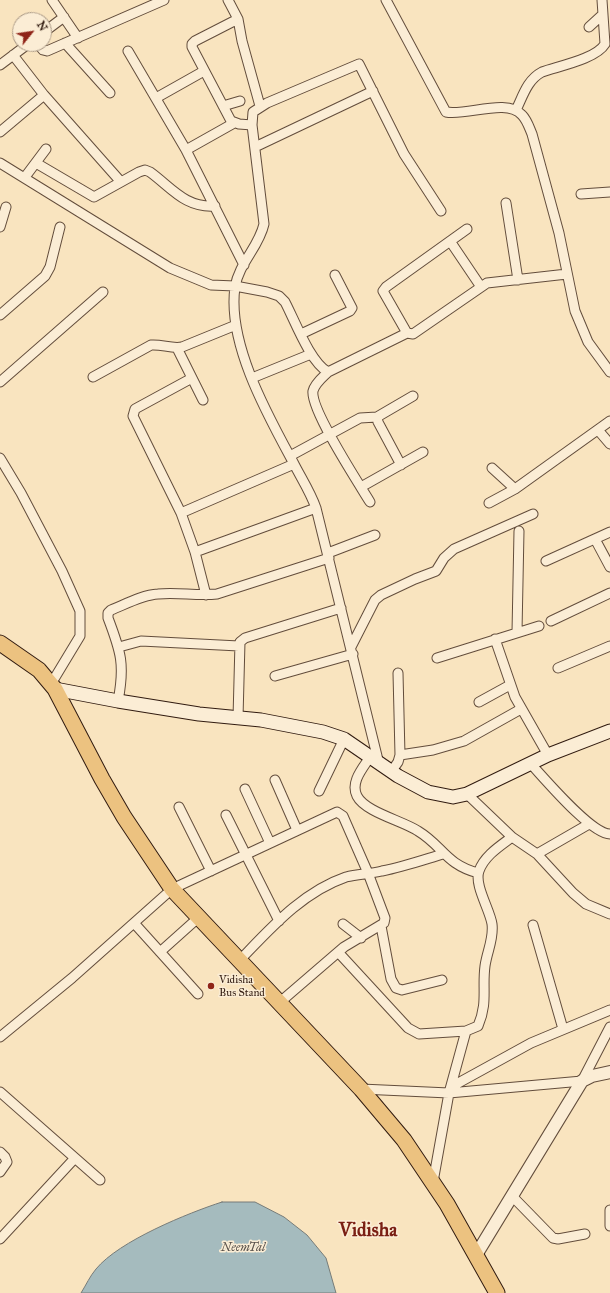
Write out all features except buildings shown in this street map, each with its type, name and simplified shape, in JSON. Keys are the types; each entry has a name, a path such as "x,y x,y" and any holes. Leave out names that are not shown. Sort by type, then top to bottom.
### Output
{"main road":[{"path":"0,643 39,670 53,686 75,732 124,817 172,889 361,1089 404,1140 447,1204 497,1293"},
{"path":"53,686 118,701 199,714 260,720 323,732 344,740 391,772 428,792 452,797 467,794 548,755 610,731"}],"street":[{"path":"52,0 78,38"},
{"path":"52,49 164,0"},
{"path":"228,0 238,19 242,41 260,106"},
{"path":"386,0 446,112 460,112 501,107 516,110 527,121 532,134 559,233 578,321 588,342 610,372"},
{"path":"516,110 534,76 602,50 605,44 606,28 602,16 602,0"},
{"path":"589,27 602,16"},
{"path":"52,26 64,17"},
{"path":"234,123 194,53 192,44 238,19"},
{"path":"64,43 110,93"},
{"path":"128,51 186,150 244,265"},
{"path":"0,65 17,52"},
{"path":"13,55 44,95 121,182"},
{"path":"441,211 404,154 359,64 260,106 253,112 252,126 254,147 264,224 262,235 239,273 235,286 234,306 238,341 252,378 316,508 342,608 375,760 356,779 356,796 364,804 418,831 443,854 463,869 478,873"},
{"path":"156,98 204,71"},
{"path":"254,147 373,91"},
{"path":"0,132 44,95"},
{"path":"223,106 240,101"},
{"path":"186,150 234,123 252,126"},
{"path":"25,177 46,150"},
{"path":"0,163 25,177 170,268 192,279 211,285 235,286 279,296 285,302 311,354 323,369 328,372"},
{"path":"36,163 94,197 145,170 150,172 180,197 197,206 215,206"},
{"path":"581,194 610,192"},
{"path":"506,203 518,280"},
{"path":"0,227 6,207"},
{"path":"0,315 45,276 50,267 60,227"},
{"path":"407,333 383,291 386,287 467,229"},
{"path":"450,241 481,287"},
{"path":"370,502 329,433 314,398 313,391 316,384 328,372 407,333 413,334 487,283 567,274"},
{"path":"301,334 350,311 352,308 335,275"},
{"path":"0,382 103,292"},
{"path":"93,377 151,345 159,344 174,349 236,325"},
{"path":"177,348 203,400"},
{"path":"252,378 311,354"},
{"path":"192,378 133,411 133,416 181,513 195,552 206,595"},
{"path":"181,513 292,460 329,433 360,418 377,417 413,396"},
{"path":"377,417 378,422 400,464"},
{"path":"488,503 515,489 610,421"},
{"path":"598,430 610,444"},
{"path":"361,487 423,452"},
{"path":"0,458 21,493 62,571 80,611 80,636 53,686"},
{"path":"492,468 515,489"},
{"path":"195,552 316,508"},
{"path":"275,676 352,650 371,605 381,595 415,579 436,572 444,558 454,549 533,514"},
{"path":"517,632 519,531"},
{"path":"546,561 610,532"},
{"path":"118,701 122,677 119,647 108,618 108,613 111,610 148,596 159,594 217,594 328,556 375,535"},
{"path":"595,539 610,567"},
{"path":"551,621 610,593"},
{"path":"238,718 240,642 245,638 342,608"},
{"path":"437,658 539,626"},
{"path":"495,640 510,685 521,709 548,755"},
{"path":"119,647 141,641 239,646"},
{"path":"558,668 610,646"},
{"path":"391,772 398,762 400,754 398,673"},
{"path":"479,702 510,685"},
{"path":"400,754 433,750 464,741 521,709"},
{"path":"319,792 344,740"},
{"path":"530,763 589,824 596,830 610,834"},
{"path":"275,780 297,830"},
{"path":"245,789 270,842"},
{"path":"467,794 512,837 537,854 573,893 586,904 610,914"},
{"path":"178,807 210,871"},
{"path":"0,1037 72,978 172,889 270,842 336,812 340,812 368,873 385,918 384,923 338,952 279,1003"},
{"path":"226,815 279,921"},
{"path":"537,854 589,824"},
{"path":"338,952 413,1032 419,1034 466,1031 478,1026 484,1006 485,967 492,932 492,923 480,887 478,873 483,862 492,852 512,837"},
{"path":"239,961 279,921 307,897 329,884 356,874 404,866 443,854"},
{"path":"160,952 198,918"},
{"path":"134,923 198,994"},
{"path":"343,924 361,938"},
{"path":"533,925 563,1029"},
{"path":"381,926 391,979 396,988 402,990 442,980"},
{"path":"450,1090 531,1043 610,1010"},
{"path":"476,1255 582,1081 610,1027"},
{"path":"433,1182 450,1090 466,1031"},
{"path":"361,1089 450,1090 582,1081 592,1076 610,1072"},
{"path":"0,1092 100,1180"},
{"path":"0,1152 5,1157 7,1162 0,1172"},
{"path":"0,1239 75,1158"},
{"path":"512,1196 553,1238 558,1239 585,1234"},
{"path":"610,1210 610,1226"}],"water":[{"name":"NeemTal","path":"222,1202 255,1202 284,1217 307,1235 326,1258 336,1293 81,1293 96,1269 121,1248 155,1229 191,1213"}],"place":[{"name":"Vidisha Bus Stand","path":"211,986"}],"district":[{"name":"Vidisha","path":"368,1231"}]}
